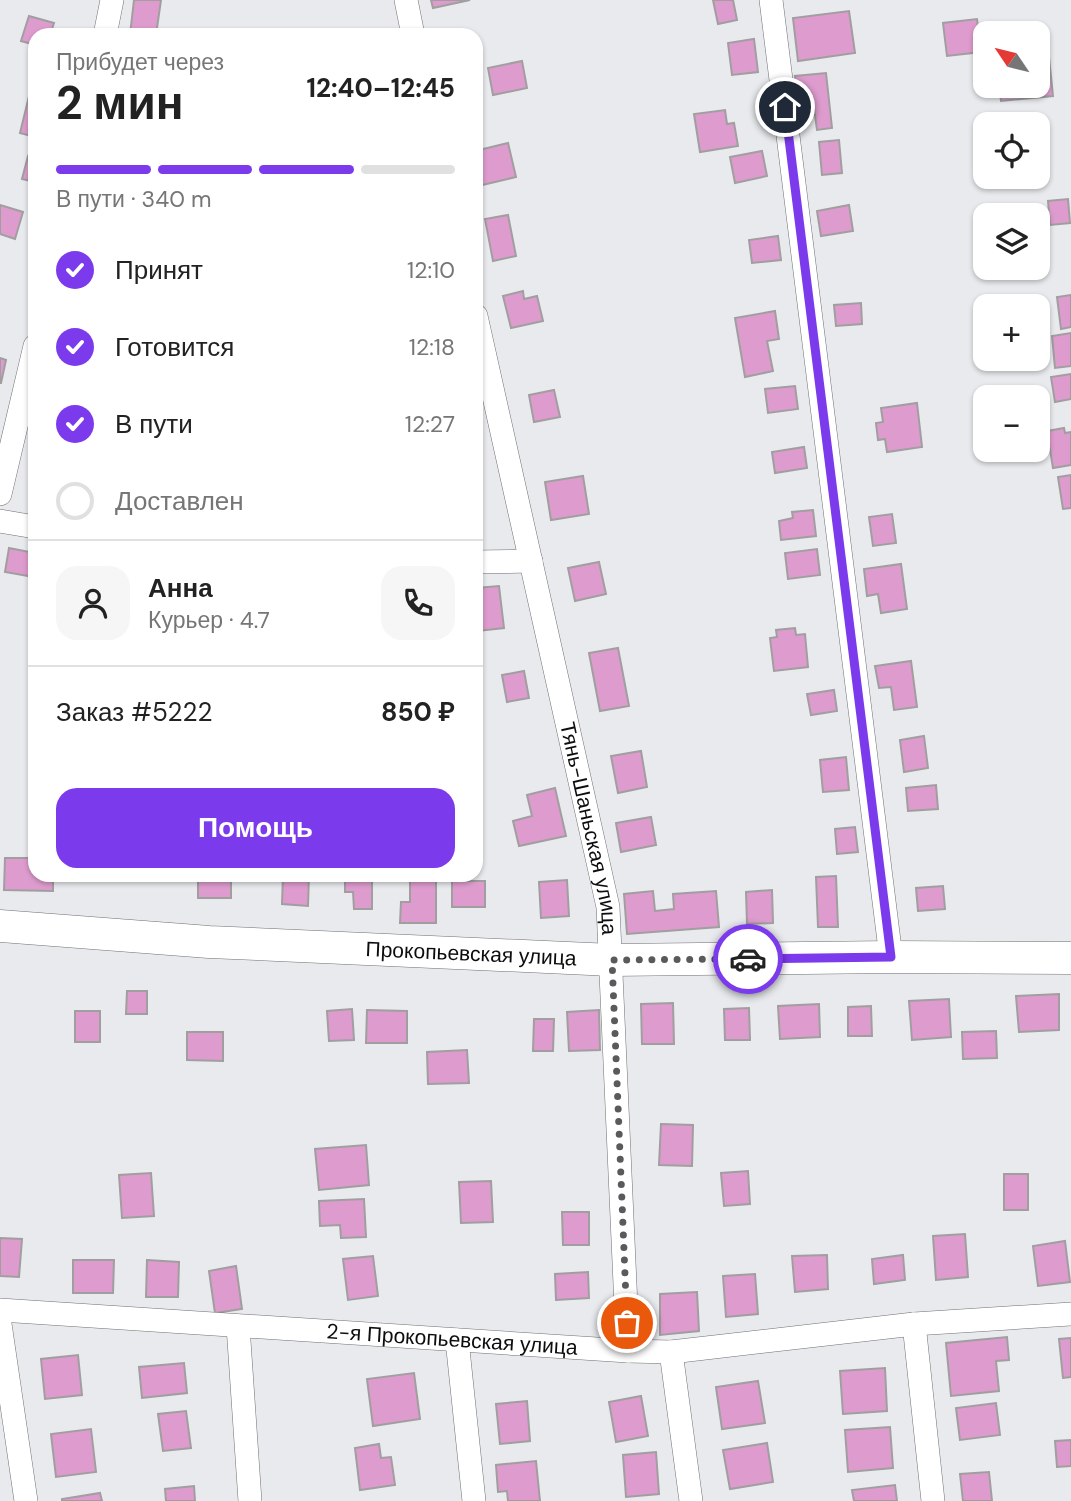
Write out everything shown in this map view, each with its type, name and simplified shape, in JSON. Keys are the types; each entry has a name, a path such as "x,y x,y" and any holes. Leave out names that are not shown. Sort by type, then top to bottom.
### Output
{"main road":[{"name":"Прокопьевская улица","path":"0,926 209,943 612,960 1071,958"}],"street":[{"path":"106,28 112,0"},
{"path":"405,0 411,28"},
{"path":"771,0 891,957"},
{"name":"Тянь-Шаньская улица","path":"483,347 608,907 628,1351"},
{"path":"0,494 28,376"},
{"path":"0,521 28,526"},
{"path":"483,562 531,561"},
{"name":"2-я Прокопьевская улица","path":"0,1310 671,1352 914,1324 1071,1314"},
{"path":"0,1324 26,1501"},
{"path":"914,1324 933,1501"},
{"path":"238,1326 250,1501"},
{"path":"457,1340 474,1501"},
{"path":"671,1352 691,1501"}],"building":[{"path":"134,0 161,0 157,28 131,28"},
{"path":"431,0 470,0 433,8"},
{"path":"713,0 733,0 737,20 718,24"},
{"path":"849,11 855,53 798,61 793,18"},
{"path":"29,16 54,23 52,28 28,28 28,43 21,41"},
{"path":"977,19 973,21 973,53 947,56 943,23"},
{"path":"754,39 758,72 732,75 728,43"},
{"path":"522,61 527,88 493,95 488,68"},
{"path":"1050,67 1053,96 1050,96"},
{"path":"826,73 832,128 817,130 814,108 799,110 795,76"},
{"path":"1001,98 1032,98 1001,101"},
{"path":"28,100 28,135 20,133"},
{"path":"725,110 727,124 734,123 738,146 700,152 694,114"},
{"path":"839,140 842,173 822,175 819,142"},
{"path":"508,143 516,177 483,185 483,149"},
{"path":"762,151 767,176 735,183 730,157"},
{"path":"28,156 28,180 22,179"},
{"path":"1068,199 1070,223 1050,225 1048,201"},
{"path":"0,205 23,212 15,239 0,234"},
{"path":"849,205 853,231 821,236 817,211"},
{"path":"508,215 516,256 493,261 485,219"},
{"path":"778,236 781,260 752,263 749,240"},
{"path":"523,291 524,299 537,296 543,321 511,328 503,296"},
{"path":"1071,295 1071,327 1061,329 1057,297"},
{"path":"861,303 862,324 836,326 834,305"},
{"path":"775,311 779,339 767,341 773,371 745,377 735,318"},
{"path":"1071,333 1071,366 1055,368 1052,336"},
{"path":"0,358 6,360 1,383 0,383"},
{"path":"1071,374 1071,399 1055,402 1051,377"},
{"path":"795,386 798,409 768,413 765,389"},
{"path":"554,390 560,417 534,422 529,395"},
{"path":"917,403 922,447 887,452 885,439 878,440 876,423 883,422 881,408"},
{"path":"1064,428 1065,433 1071,432 1071,465 1053,468 1050,430"},
{"path":"804,447 807,468 775,473 772,452"},
{"path":"1071,475 1071,508 1063,509 1058,477"},
{"path":"583,476 589,514 551,520 545,482"},
{"path":"813,510 816,536 781,540 779,521 793,518 792,512"},
{"path":"892,514 896,543 873,546 869,517"},
{"path":"9,548 28,552 28,576 5,572"},
{"path":"817,549 820,575 788,579 785,553"},
{"path":"599,562 606,594 575,601 568,568"},
{"path":"901,564 907,609 881,613 878,594 867,596 864,569"},
{"path":"499,586 504,628 483,630 483,587"},
{"path":"795,628 796,635 805,634 808,667 774,671 770,638 777,637 776,630"},
{"path":"618,648 629,706 600,711 589,653"},
{"path":"911,661 917,707 894,710 891,687 879,688 875,666"},
{"path":"524,671 529,698 507,702 502,675"},
{"path":"834,690 837,711 811,715 807,694"},
{"path":"924,736 928,768 904,772 900,740"},
{"path":"641,751 647,787 618,793 611,756"},
{"path":"846,757 849,790 823,792 820,760"},
{"path":"936,785 938,809 908,811 906,788"},
{"path":"555,788 566,836 519,846 513,821 532,816 527,795"},
{"path":"651,817 656,845 621,852 616,823"},
{"path":"855,827 858,852 837,854 835,829"},
{"path":"5,858 28,858 28,882 53,882 53,891 4,890"},
{"path":"836,876 838,927 818,927 816,877"},
{"path":"567,880 569,916 541,918 539,882"},
{"path":"485,881 485,907 452,907 452,882"},
{"path":"198,882 231,882 231,898 198,898"},
{"path":"283,882 309,882 308,906 282,904"},
{"path":"345,882 372,882 372,909 354,909 353,892 345,892"},
{"path":"410,882 436,882 436,923 400,923 401,902 410,902"},
{"path":"943,886 945,909 918,911 916,888"},
{"path":"772,890 773,923 747,924 746,892"},
{"path":"653,891 655,911 674,909 673,894 716,891 719,927 627,934 624,894"},
{"path":"127,991 147,991 147,1014 126,1014"},
{"path":"1059,994 1059,1030 1019,1032 1016,996"},
{"path":"949,999 951,1037 912,1040 909,1001"},
{"path":"673,1003 674,1044 642,1044 641,1004"},
{"path":"819,1004 820,1037 780,1039 778,1006"},
{"path":"871,1006 872,1036 848,1036 848,1007"},
{"path":"749,1008 750,1040 725,1040 724,1009"},
{"path":"352,1009 354,1040 329,1041 327,1011"},
{"path":"367,1010 407,1011 407,1043 366,1043"},
{"path":"599,1010 600,1050 569,1051 567,1012"},
{"path":"75,1011 100,1011 100,1042 75,1042"},
{"path":"534,1019 554,1019 553,1051 533,1051"},
{"path":"996,1031 997,1058 963,1059 962,1032"},
{"path":"187,1032 223,1032 223,1061 187,1060"},
{"path":"467,1050 469,1083 428,1084 427,1052"},
{"path":"661,1124 693,1125 692,1166 659,1165"},
{"path":"366,1145 369,1185 319,1190 315,1149"},
{"path":"748,1171 750,1204 724,1206 721,1173"},
{"path":"151,1173 154,1216 122,1218 119,1175"},
{"path":"1004,1174 1028,1174 1028,1210 1004,1210"},
{"path":"491,1181 493,1222 461,1223 459,1182"},
{"path":"364,1199 366,1237 341,1238 340,1225 320,1226 319,1201"},
{"path":"562,1212 589,1212 589,1245 563,1245"},
{"path":"965,1234 968,1277 936,1280 933,1236"},
{"path":"0,1238 22,1239 19,1277 0,1276"},
{"path":"1065,1241 1070,1282 1038,1286 1033,1246"},
{"path":"827,1255 828,1289 795,1292 792,1256"},
{"path":"903,1255 905,1280 874,1284 872,1259"},
{"path":"373,1256 378,1296 348,1300 343,1259"},
{"path":"73,1260 114,1260 113,1293 73,1293"},
{"path":"147,1260 179,1262 178,1297 146,1297"},
{"path":"236,1266 242,1309 215,1313 209,1271"},
{"path":"588,1272 589,1298 556,1300 555,1274"},
{"path":"755,1274 758,1314 726,1317 723,1276"},
{"path":"697,1292 699,1331 660,1335 660,1294"},
{"path":"1007,1337 1009,1360 996,1361 999,1391 951,1396 946,1343"},
{"path":"1071,1338 1071,1377 1063,1378 1059,1339"},
{"path":"78,1355 82,1395 45,1399 41,1359"},
{"path":"184,1363 187,1393 142,1398 139,1367"},
{"path":"885,1368 887,1411 843,1414 840,1371"},
{"path":"414,1373 420,1419 373,1426 367,1379"},
{"path":"758,1381 765,1423 722,1429 716,1387"},
{"path":"641,1396 648,1436 616,1442 609,1402"},
{"path":"527,1401 530,1441 500,1444 496,1404"},
{"path":"996,1403 1000,1435 960,1440 956,1408"},
{"path":"186,1411 191,1448 163,1451 158,1414"},
{"path":"890,1427 893,1468 848,1472 845,1430"},
{"path":"91,1429 96,1472 56,1477 51,1434"},
{"path":"1071,1440 1071,1466 1057,1467 1055,1441"},
{"path":"767,1443 773,1482 730,1489 723,1450"},
{"path":"379,1444 381,1458 391,1457 395,1485 360,1490 355,1448"},
{"path":"656,1452 659,1494 626,1497 623,1455"},
{"path":"536,1461 540,1501 508,1501 507,1491 498,1492 496,1465"},
{"path":"989,1472 992,1501 963,1501 960,1474"},
{"path":"895,1485 897,1501 854,1501 852,1490"},
{"path":"194,1486 195,1501 166,1501 165,1489"},
{"path":"100,1493 102,1501 62,1501 62,1499"}],"way so far":[{"path":"627,1323 612,960 748,959"}],"route":[{"path":"748,959 891,957 785,107"}]}
